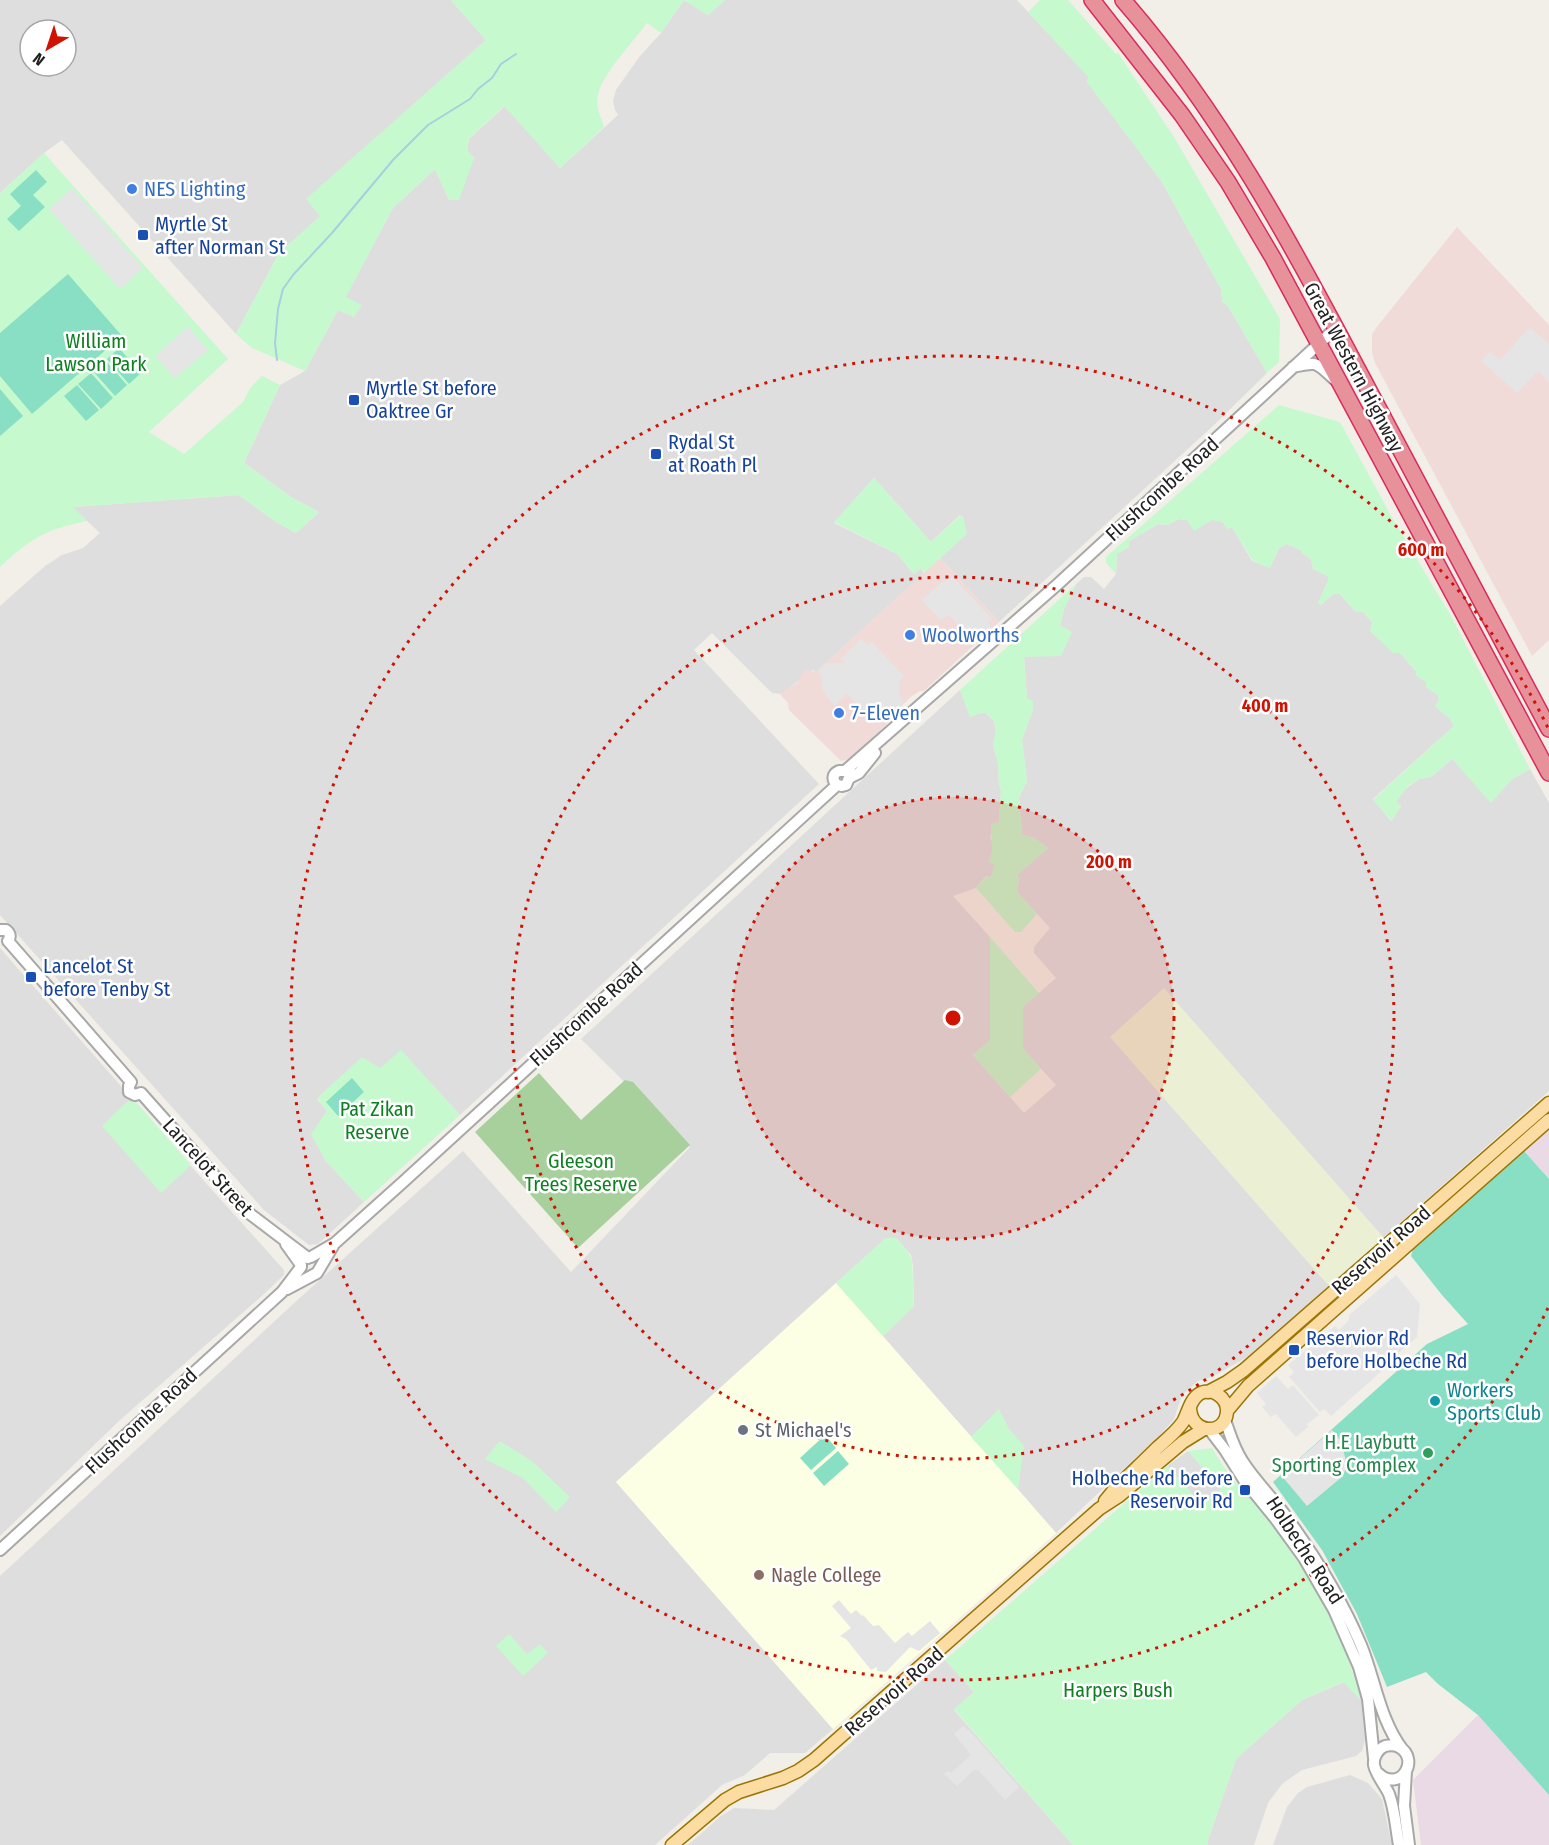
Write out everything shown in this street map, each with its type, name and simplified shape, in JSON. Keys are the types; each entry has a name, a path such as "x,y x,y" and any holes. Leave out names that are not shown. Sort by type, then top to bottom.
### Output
{"highway":[{"name":"Great Western Highway","path":"1092,0 1182,115 1228,182 1273,258 1549,773"},
{"name":"Great Western Highway","path":"1123,0 1171,60 1221,129 1267,202 1549,729"}],"main road":[{"name":"Reservoir Road","path":"1208,1392 1236,1377 1549,1103"},
{"name":"Reservoir Road","path":"1226,1415 1248,1386 1549,1120"},
{"path":"1214,1393 1224,1400 1226,1415 1221,1425 1207,1429 1194,1423 1190,1407 1191,1402 1198,1395 1214,1393"},
{"name":"Reservoir Road","path":"1099,1509 1114,1490 1179,1427 1190,1407"},
{"name":"Reservoir Road","path":"672,1845 725,1800 739,1792 783,1778 814,1760 1099,1509 1119,1496 1183,1442 1207,1429"}],"street":[{"name":"Flushcombe Road","path":"0,1550 282,1292 306,1262 335,1243 837,785 846,785 847,775 959,669 987,648 1336,328"},
{"path":"1293,367 1309,363 1317,364 1339,384"},
{"path":"0,930 6,930 9,933 10,937 4,942"},
{"name":"Lancelot Street","path":"4,942 131,1082 129,1092 135,1095 141,1093 246,1211 280,1236 306,1262 303,1272 315,1272"},
{"name":"Flushcombe Road","path":"282,1292 315,1272 335,1243"},
{"path":"306,1262 318,1261 315,1272"},
{"name":"Holbeche Road","path":"1226,1415 1234,1446 1243,1462 1282,1510 1334,1589 1361,1646 1388,1726 1403,1750"},
{"name":"Holbeche Road","path":"1207,1429 1225,1450 1244,1480 1281,1525 1304,1558 1334,1610 1359,1667 1366,1691 1374,1758"},
{"path":"1399,1845 1390,1797 1375,1768 1374,1758 1379,1750 1389,1745 1403,1750 1408,1760 1404,1806 1409,1845"},
{"path":"1378,1773 1392,1780 1406,1771"}],"shaded area":[{"path":"0,0 451,0 486,40 307,199 321,216 279,253 236,334 62,140 44,153 0,193"},
{"path":"684,0 708,15 725,0 1017,0 1090,78 1087,81 1162,182 1221,289 1222,301 1228,306 1267,373 1215,424 999,622 940,558 966,534 963,517 960,515 931,542 874,478 834,523 897,554 914,574 921,568 924,573 816,672 812,670 782,694 772,693 712,633 694,650 819,784 460,1115 401,1051 380,1069 317,1099 327,1111 314,1132 325,1160 364,1202 318,1244 309,1245 264,1210 0,915 0,606 45,566 62,555 83,548 100,533 72,507 239,495 276,522 296,533 319,512 291,497 244,463 280,385 305,371 338,310 354,317 345,297 393,208 435,169 449,200 474,158 467,151 469,139 505,106 560,168 618,115 613,101 616,90"},
{"path":"72,188 143,268 120,289 49,209"},
{"path":"1457,227 1549,325 1549,640 1532,656 1375,363 1372,352 1372,334 1376,328"},
{"path":"188,327 208,350 175,378 155,356"},
{"path":"1530,327 1549,344 1549,382 1538,371 1517,393 1481,361 1490,352 1500,360"},
{"path":"1179,519 1212,519 1223,522 1227,529 1232,527 1252,561 1270,568 1279,548 1287,544 1303,551 1302,553 1311,559 1313,569 1328,576 1318,603 1321,605 1333,594 1339,593 1355,611 1363,612 1416,671 1416,675 1426,682 1426,687 1438,695 1439,700 1435,706 1449,718 1454,726 1373,799 1391,821 1401,806 1396,802 1404,790 1419,779 1431,777 1452,759 1512,779 1530,769 1549,803 1549,1091 1251,1355 1212,1377 1198,1381 1182,1395 1174,1419 1163,1432 1056,1533 1018,1489 1023,1446 1008,1428 999,1410 971,1437 883,1336 914,1306 911,1255 896,1238 886,1238 616,1482 833,1729 805,1753 770,1753 745,1775 722,1785 655,1845 0,1845 0,1576 292,1305 463,1151 571,1272 690,1147 581,1039 960,690 970,716 985,712 994,721 996,731 993,745 998,763 1001,791 999,822 990,836 994,848 989,862 995,864 991,877 986,876 976,888 953,896 990,937 990,1040 973,1055 1024,1113 1056,1085 1023,1049 1023,1007 1056,978 1034,953 1034,947 1050,928 1017,892 1019,878 1017,875 1048,848 1034,838 1022,835 1019,797 1027,781 1022,740 1033,709 1033,701 1027,699 1024,657 1060,625 1064,609 1076,584 1084,577 1091,577 1104,589 1116,574 1117,554 1129,547 1129,541 1158,524 1167,525"},
{"path":"940,558 999,622 924,691 912,696 850,759 841,761 789,710 788,703 780,694 797,683 804,671 816,672"},
{"path":"952,576 992,619 988,623 991,626 965,645 956,636 963,630 949,615 941,621 922,600"},
{"path":"861,639 868,645 872,642 904,676 899,681 900,698 904,702 882,723 878,718 863,711 847,694 834,706 823,691 821,676 818,672 827,663 843,663 841,658"},
{"path":"0,948 284,1270 284,1275 120,1420 0,1536"},
{"path":"1164,988 1384,1238 1329,1286 1110,1037"},
{"path":"1549,1130 1549,1179 1524,1151"},
{"path":"1396,1275 1420,1304 1417,1337 1331,1416 1324,1409 1320,1412 1289,1377 1294,1372 1288,1365 1335,1326 1339,1330 1349,1320 1349,1315"},
{"path":"836,1283 1056,1533 833,1729 616,1482"},
{"path":"1276,1376 1288,1389 1293,1385 1319,1415 1296,1437 1276,1414 1271,1417 1262,1407 1266,1404 1257,1393"},
{"path":"1332,1430 1341,1441 1347,1465 1343,1476 1307,1506 1281,1475"},
{"path":"1188,1451 1221,1489 1202,1505 1167,1466"},
{"path":"839,1600 851,1614 856,1610 873,1626 879,1625 895,1643 908,1632 912,1636 930,1621 940,1633 919,1651 910,1647 886,1672 877,1671 877,1667 871,1670 846,1639 840,1636 851,1628 832,1606"},
{"path":"945,1660 974,1692 954,1710 1073,1845 688,1845 721,1816 734,1808 774,1810"},
{"path":"1344,1682 1361,1700 1365,1740 1362,1751 1356,1756 1302,1770 1282,1784 1268,1803 1254,1845 1208,1845 1236,1759 1302,1700"},
{"path":"1478,1715 1549,1795 1549,1845 1421,1845 1413,1780"},
{"path":"963,1726 1019,1787 1005,1800 978,1770 974,1770 957,1786 944,1774 948,1771 951,1773 971,1755 954,1734"},
{"path":"1350,1775 1368,1783 1382,1799 1392,1845 1273,1845 1287,1807 1298,1793 1307,1787"}],"green space":[{"path":"451,0 684,0 661,33 647,23 612,68 597,99 604,127 560,168 504,106 469,139 467,150 474,158 459,200 449,200 435,169 393,208 346,297 362,305 354,317 338,310 305,371 252,348 236,334 279,253 320,216 306,199 486,40"},
{"path":"684,0 725,0 708,15"},
{"path":"1040,0 1068,0 1116,54 1118,53 1174,137 1280,319 1279,362 1267,373 1228,306 1222,300 1221,289 1162,182 1086,81 1089,78 1028,12"},
{"name":"William Lawson Park","path":"44,153 228,359 149,432 184,454 243,402 250,388 262,376 280,385 244,463 291,497 319,512 296,533 276,522 239,495 73,507 87,521 39,536 0,567 0,193"},
{"path":"36,170 47,182 33,195 45,207 19,231 7,219 21,206 10,194"},
{"path":"68,274 122,336 32,414 0,376 0,333"},
{"path":"119,348 141,373 129,384 107,359"},
{"path":"105,360 127,385 115,396 93,371"},
{"path":"91,373 113,398 101,409 78,384"},
{"path":"77,385 99,410 86,421 64,396"},
{"path":"0,389 23,416 0,436"},
{"path":"1279,405 1340,422 1394,521 1451,616 1530,769 1512,779 1491,803 1452,759 1431,777 1419,779 1408,786 1396,802 1401,805 1392,821 1373,800 1454,726 1449,718 1435,706 1439,700 1438,695 1426,687 1426,682 1416,675 1416,671 1400,653 1393,653 1370,631 1372,622 1363,612 1355,611 1339,593 1333,594 1321,605 1318,603 1328,576 1313,569 1311,559 1302,551 1287,544 1279,548 1270,568 1253,561 1232,527 1227,530 1223,522 1212,520 1194,531 1187,520 1179,519 1167,525 1158,524 1129,541 1129,547 1117,554 1116,574 1106,563 1106,557"},
{"path":"874,478 931,542 961,515 967,534 925,572 921,568 914,574 897,554 834,522"},
{"path":"1076,584 1064,609 1060,625 1072,632 1061,656 1024,657 1027,698 1033,701 1033,710 1022,740 1027,781 1019,797 1022,835 1034,838 1048,848 1017,875 1019,878 1017,892 1037,914 1021,932 1015,932 976,888 987,876 991,877 995,865 989,862 992,847 991,824 999,822 1001,791 998,763 993,745 996,731 994,721 984,712 970,717 960,690"},
{"path":"990,937 1039,993 1023,1007 1023,1048 1041,1069 1010,1097 973,1055 990,1040"},
{"name":"Pat Zikan Reserve","path":"401,1050 460,1115 364,1202 325,1160 311,1134 327,1111 317,1098 362,1057 380,1068"},
{"name":"Gleeson Trees Reserve","path":"539,1073 581,1120 625,1080 633,1082 690,1145 578,1248 475,1132"},
{"path":"352,1078 364,1092 338,1116 326,1102"},
{"path":"128,1101 137,1103 190,1164 161,1193 102,1126"},
{"name":"H.E Laybutt Sporting Complex","path":"1524,1151 1549,1179 1549,1795 1478,1715 1426,1672 1387,1687 1357,1614 1322,1550 1273,1482 1427,1344 1468,1324 1411,1256 1413,1249"},
{"path":"886,1238 896,1238 912,1260 914,1306 883,1336 836,1283"},
{"path":"999,1409 1008,1428 1024,1446 1018,1489 971,1437"},
{"path":"825,1435 836,1448 811,1470 800,1458"},
{"path":"500,1441 532,1461 570,1497 556,1512 523,1478 485,1459"},
{"name":"Harpers Bush","path":"1212,1448 1227,1472 1277,1531 1308,1576 1339,1636 1361,1700 1343,1682 1302,1700 1236,1759 1208,1845 1073,1845 954,1709 974,1692 945,1660 1167,1466 1202,1505 1221,1489 1188,1451"},
{"path":"838,1451 849,1464 824,1486 813,1473"},
{"path":"509,1634 527,1654 540,1644 548,1653 523,1676 496,1646"}],"waterway":[{"path":"277,360 275,343 278,309 283,289 293,275 332,233 393,160 428,125 470,99 492,78 501,64 516,54"}],"place":[{"name":"NES Lighting","path":"132,189"},
{"name":"Myrtle St after Norman St","path":"143,235"},
{"name":"Myrtle St before Oaktree Gr","path":"354,400"},
{"name":"Rydal St at Roath Pl","path":"656,454"},
{"name":"Woolworths","path":"910,635"},
{"name":"7-Eleven","path":"839,713"},
{"name":"Lancelot St before Tenby St","path":"31,977"},
{"name":"Reservior Rd before Holbeche Rd","path":"1294,1350"},
{"name":"Workers Sports Club","path":"1435,1401"},
{"name":"St Michael's","path":"743,1430"},
{"name":"H.E Laybutt Sporting Complex","path":"1428,1453"},
{"name":"Holbeche Rd before Reservoir Rd","path":"1245,1490"},
{"name":"Nagle College","path":"759,1575"}]}
